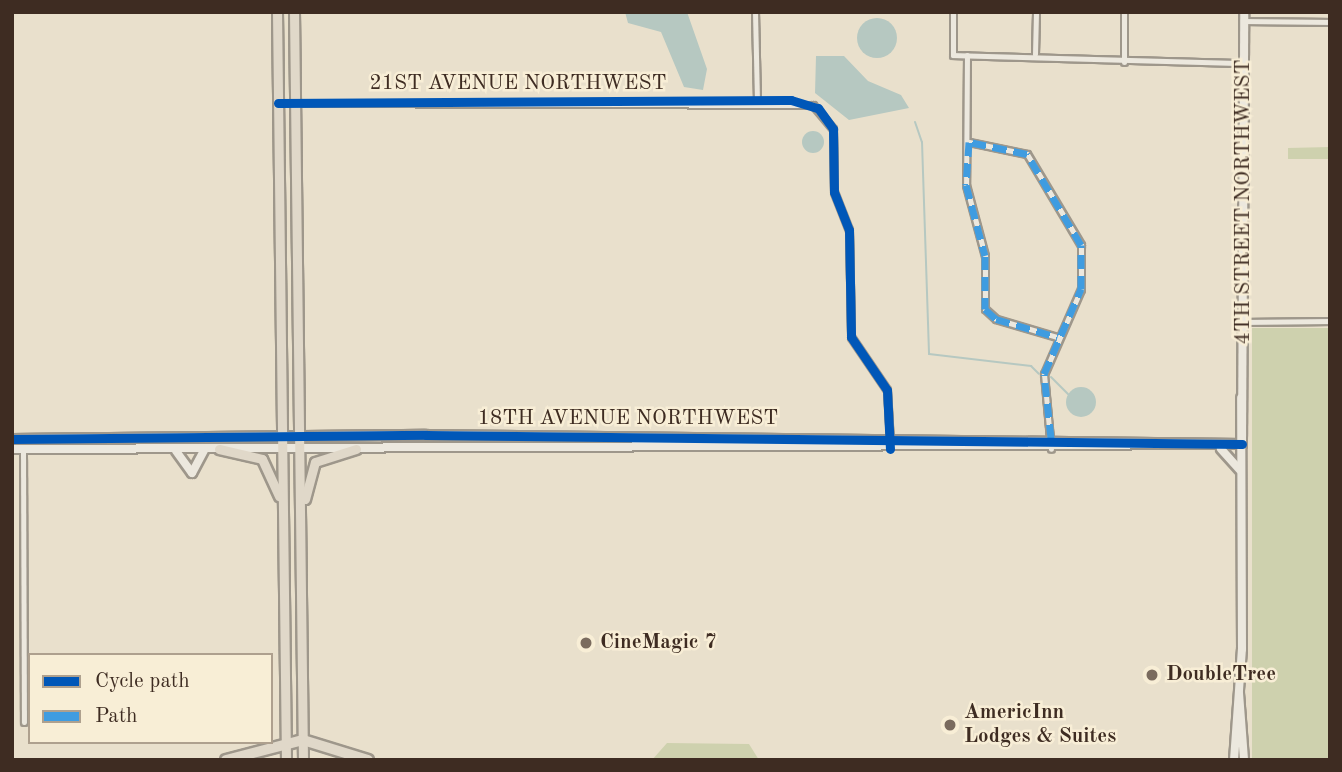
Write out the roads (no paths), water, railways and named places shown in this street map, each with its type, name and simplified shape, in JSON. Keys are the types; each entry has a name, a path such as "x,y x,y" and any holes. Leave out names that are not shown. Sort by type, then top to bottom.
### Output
{"highway":[{"path":"226,760 286,740 303,740 368,760"}],"main road":[{"path":"277,12 286,760"},
{"path":"294,12 303,760"},
{"path":"219,449 253,454 268,465 284,542"},
{"path":"300,542 310,470 323,456 356,449"}],"street":[{"path":"755,12 757,101"},
{"path":"953,12 953,55 1035,54 1124,62 1244,63"},
{"path":"1035,54 1036,12"},
{"path":"1124,12 1124,62"},
{"path":"1244,17 1330,22"},
{"name":"4TH STREET NORTHWEST","path":"1234,760 1239,691 1242,476 1244,17"},
{"path":"967,55 969,142 966,191 985,256 985,309 996,320 1057,337"},
{"name":"21ST AVENUE NORTHWEST","path":"278,103 808,103 831,123 835,196 849,230 851,337 883,378 890,449"},
{"path":"969,142 1025,152 1079,239 1081,289 1057,337 1044,380 1051,449"},
{"path":"1244,322 1330,321"},
{"name":"4TH STREET NORTHWEST","path":"1242,444 1239,429 1243,391"},
{"path":"1225,439 1239,429"},
{"name":"18TH AVENUE NORTHWEST","path":"12,439 890,437 1051,438 1219,448 1242,444"},
{"path":"23,439 24,722"},
{"path":"201,439 183,453 192,473 204,450"},
{"name":"18TH AVENUE NORTHWEST","path":"12,449 183,453 219,449 1051,449 1225,439 1242,444"},
{"path":"1219,448 1242,476"},
{"name":"4TH STREET NORTHWEST","path":"1239,691 1244,760"}],"waterway":[{"path":"915,122 922,142 929,354 1031,366 1039,374"},
{"path":"1051,377 1068,394"}],"place":[{"name":"CineMagic 7","path":"586,643"},
{"name":"DoubleTree","path":"1152,675"},
{"name":"AmericInn Lodges & Suites","path":"950,725"}]}
